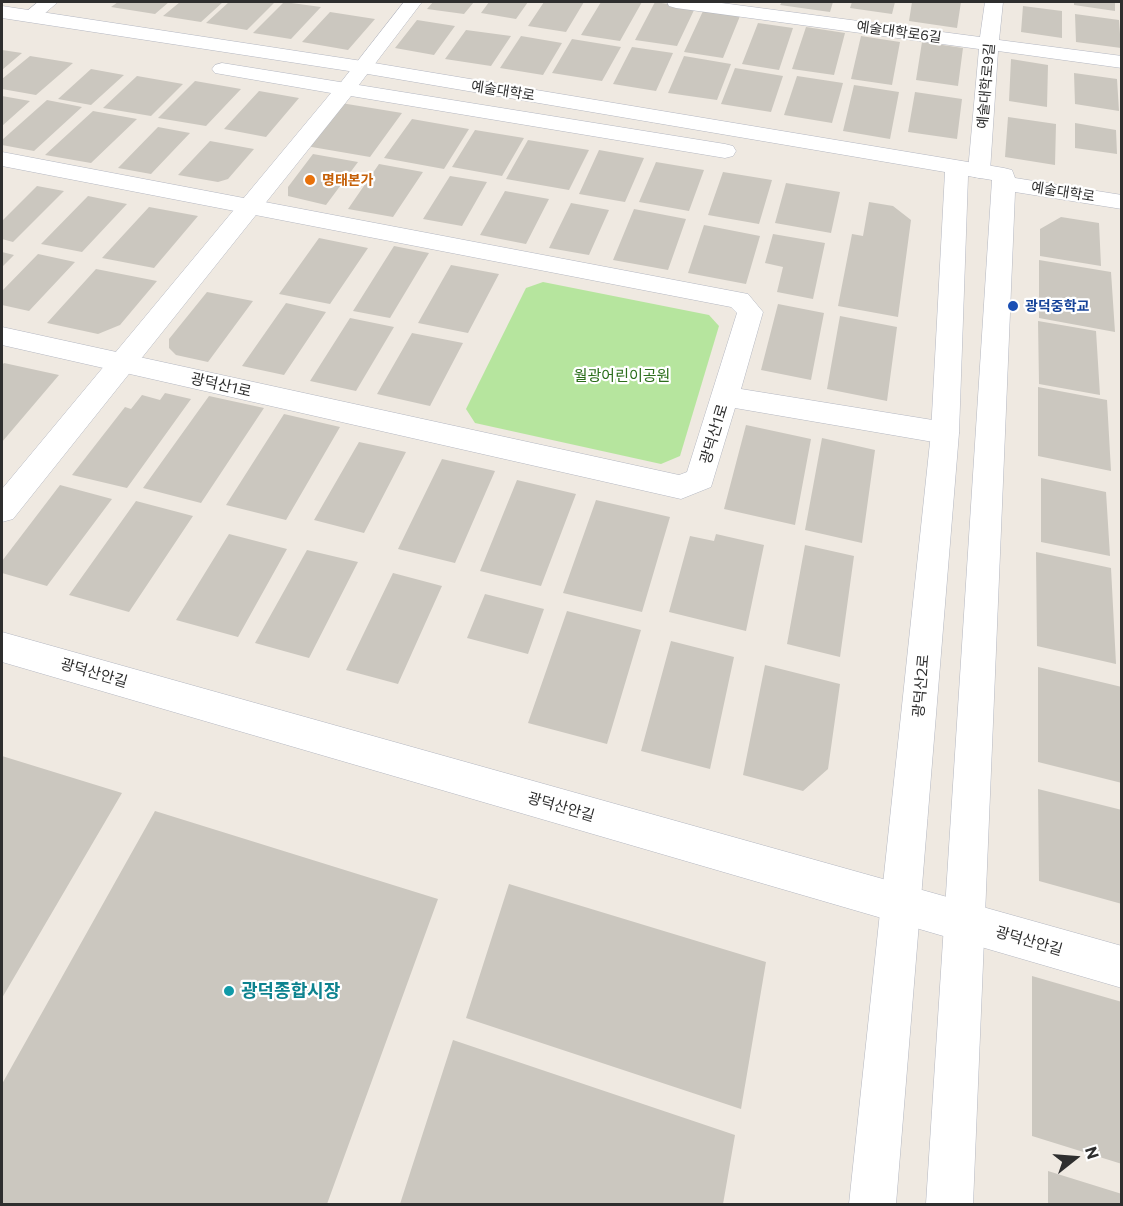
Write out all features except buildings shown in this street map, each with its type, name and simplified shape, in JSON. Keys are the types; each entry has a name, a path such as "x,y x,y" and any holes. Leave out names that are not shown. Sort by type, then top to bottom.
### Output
{"street":[{"path":"30,16 49,2"},
{"path":"2,510 345,90 413,2"},
{"name":"예술대학로6길","path":"676,2 1122,62"},
{"name":"예술대학로9길","path":"977,181 994,2"},
{"name":"예술대학로","path":"2,12 362,68 977,181 1122,202"},
{"path":"2,30 104,48"},
{"name":"예술대학로","path":"207,66 745,155"},
{"name":"광덕산1로","path":"2,159 739,300 750,312 700,479 681,487 2,336"},
{"path":"950,1204 964,923 977,181"},
{"name":"광덕산2로","path":"872,1204 945,433 977,181"},
{"path":"725,396 945,433"},
{"name":"광덕산안길","path":"2,647 1122,967"}],"green space":[{"name":"월광어린이공원","path":"543,282 709,315 719,326 680,456 661,464 475,423 466,409 526,288"}],"place":[{"name":"명태본가","path":"310,180"},
{"name":"광덕중학교","path":"1013,306"},
{"name":"광덕종합시장","path":"229,991"}]}
